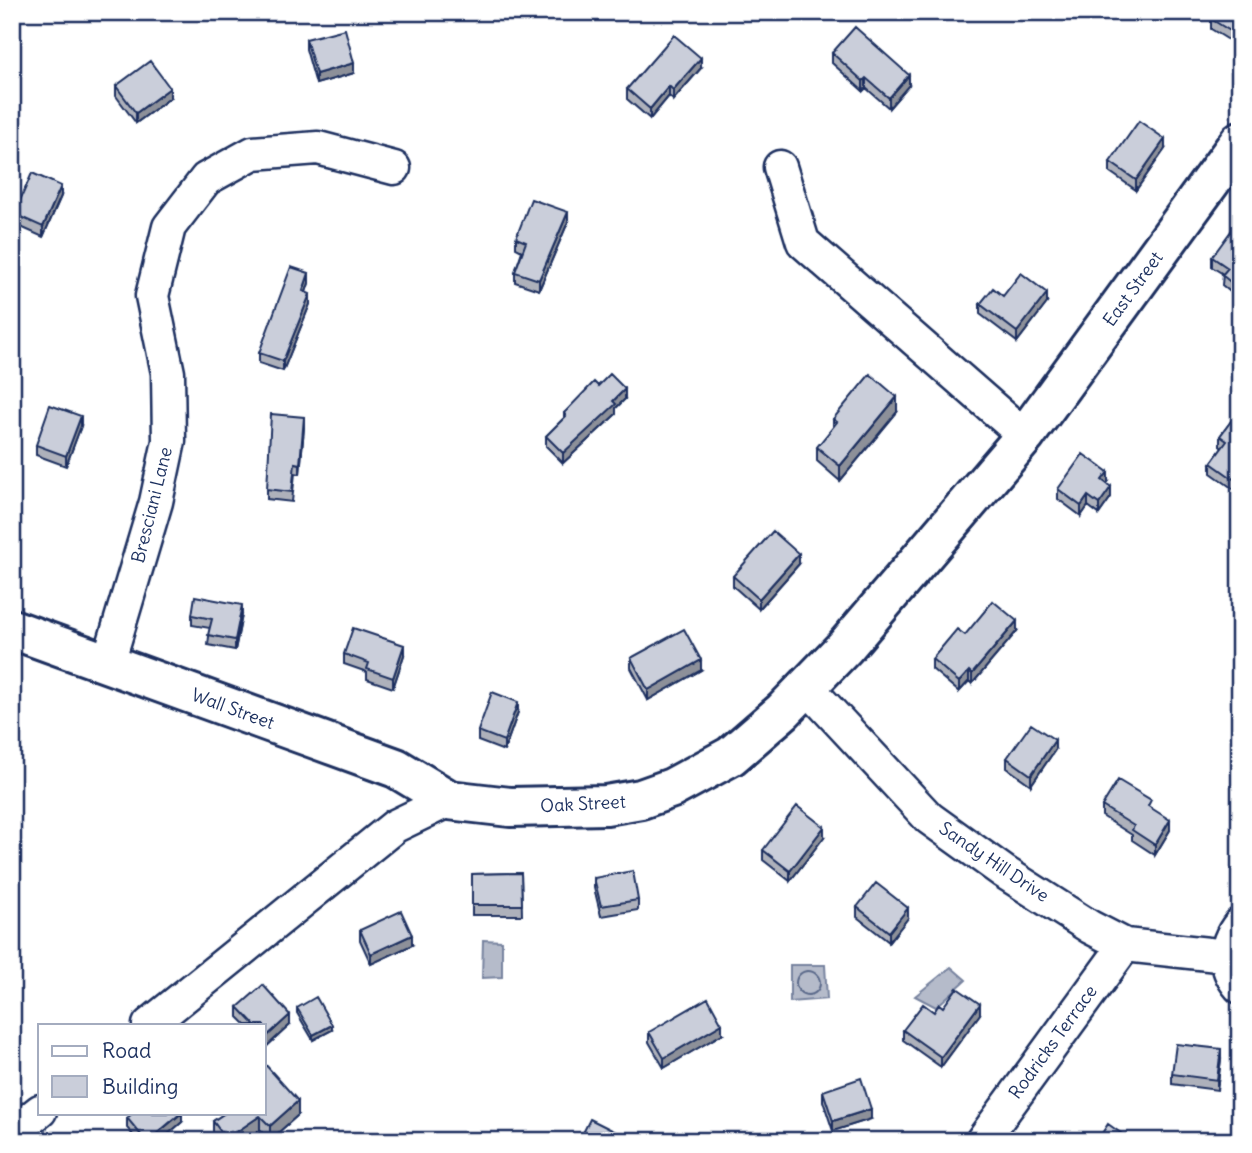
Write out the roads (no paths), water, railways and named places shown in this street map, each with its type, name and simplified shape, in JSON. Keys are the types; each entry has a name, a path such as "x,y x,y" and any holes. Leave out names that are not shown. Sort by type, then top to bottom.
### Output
{"main road":[{"name":"East Street","path":"1025,436 1237,151"},
{"name":"Oak Street","path":"449,800 510,807 606,805 641,799 672,788 731,755 758,735 807,687 1025,436"},
{"name":"Wall Street","path":"12,629 396,768 449,800"}],"street":[{"name":"Bresciani Lane","path":"108,663 156,502 169,441 168,373 152,296 169,227 206,179 253,153 318,148 394,168"},
{"path":"780,167 803,242 1025,436"},
{"name":"Sandy Hill Drive","path":"807,687 920,808 952,837 1090,927 1125,945 1227,956"},
{"path":"150,1024 395,826 449,800"},
{"path":"1240,924 1228,944 1227,956 1232,978 1240,987"},
{"name":"Rodricks Terrace","path":"982,1141 1125,945"},
{"path":"12,1133 38,1113"}],"water":[{"path":"483,940 502,941 502,977 482,978"},
{"path":"790,965 825,965 827,999 790,1002"},
{"path":"951,967 966,980 936,1007 915,996"}]}
